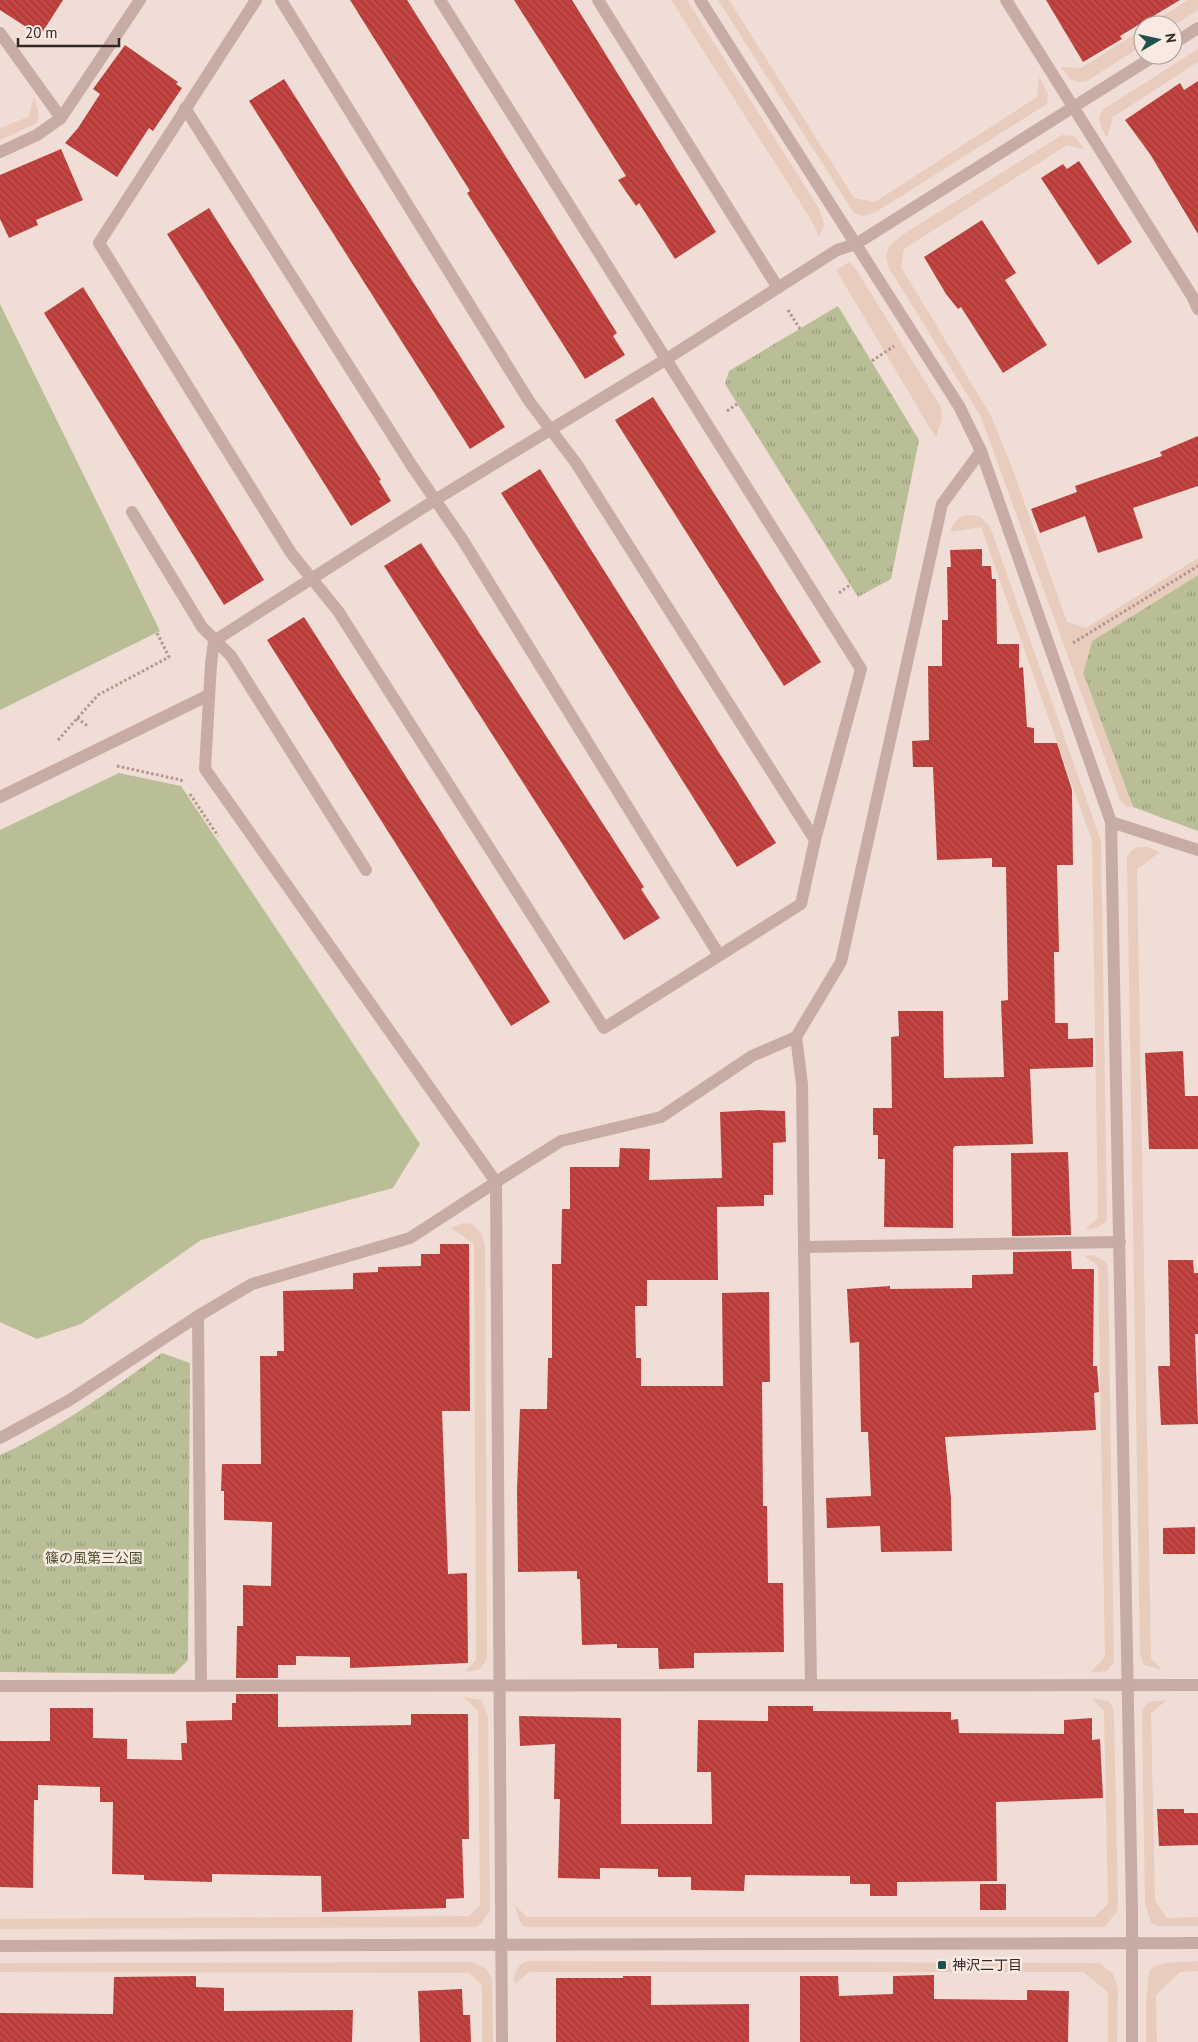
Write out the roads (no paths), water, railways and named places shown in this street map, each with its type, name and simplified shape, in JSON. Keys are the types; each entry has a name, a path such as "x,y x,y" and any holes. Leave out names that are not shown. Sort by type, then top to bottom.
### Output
{"street":[{"path":"0,152 37,134 61,118 140,0"},
{"path":"256,0 99,243 291,553 338,611 604,1028 801,904 815,840 861,669 440,0"},
{"path":"280,0 529,401 576,463 815,840"},
{"path":"598,0 778,288"},
{"path":"700,0 958,406 981,451 1111,822 1120,1242 1126,1686 1133,1944 1132,2042"},
{"path":"1006,0 1073,108 1195,294 1198,310"},
{"path":"1183,38 1198,28"},
{"path":"0,33 61,118"},
{"path":"214,641 435,500 665,360 836,250 856,244 1140,65"},
{"path":"185,108 435,500 462,539 719,955"},
{"path":"0,1438 68,1402 198,1316 252,1284 410,1238 561,1141 661,1117 752,1056 796,1037 841,962 942,504 981,451"},
{"path":"132,512 202,627 231,656 366,870"},
{"path":"214,641 205,769 496,1182 498,1684 502,2042"},
{"path":"0,797 209,695"},
{"path":"1111,822 1198,850"},
{"path":"796,1037 802,1084 811,1684"},
{"path":"804,1247 1120,1242"},
{"path":"198,1316 202,1686"},
{"path":"0,1686 498,1684 1198,1685"},
{"path":"0,1946 1198,1944"}],"place":[{"name":"神沢二丁目","path":"942,1965"}],"park label":[{"name":"篠の風第三公園","path":"94,1558"}]}
